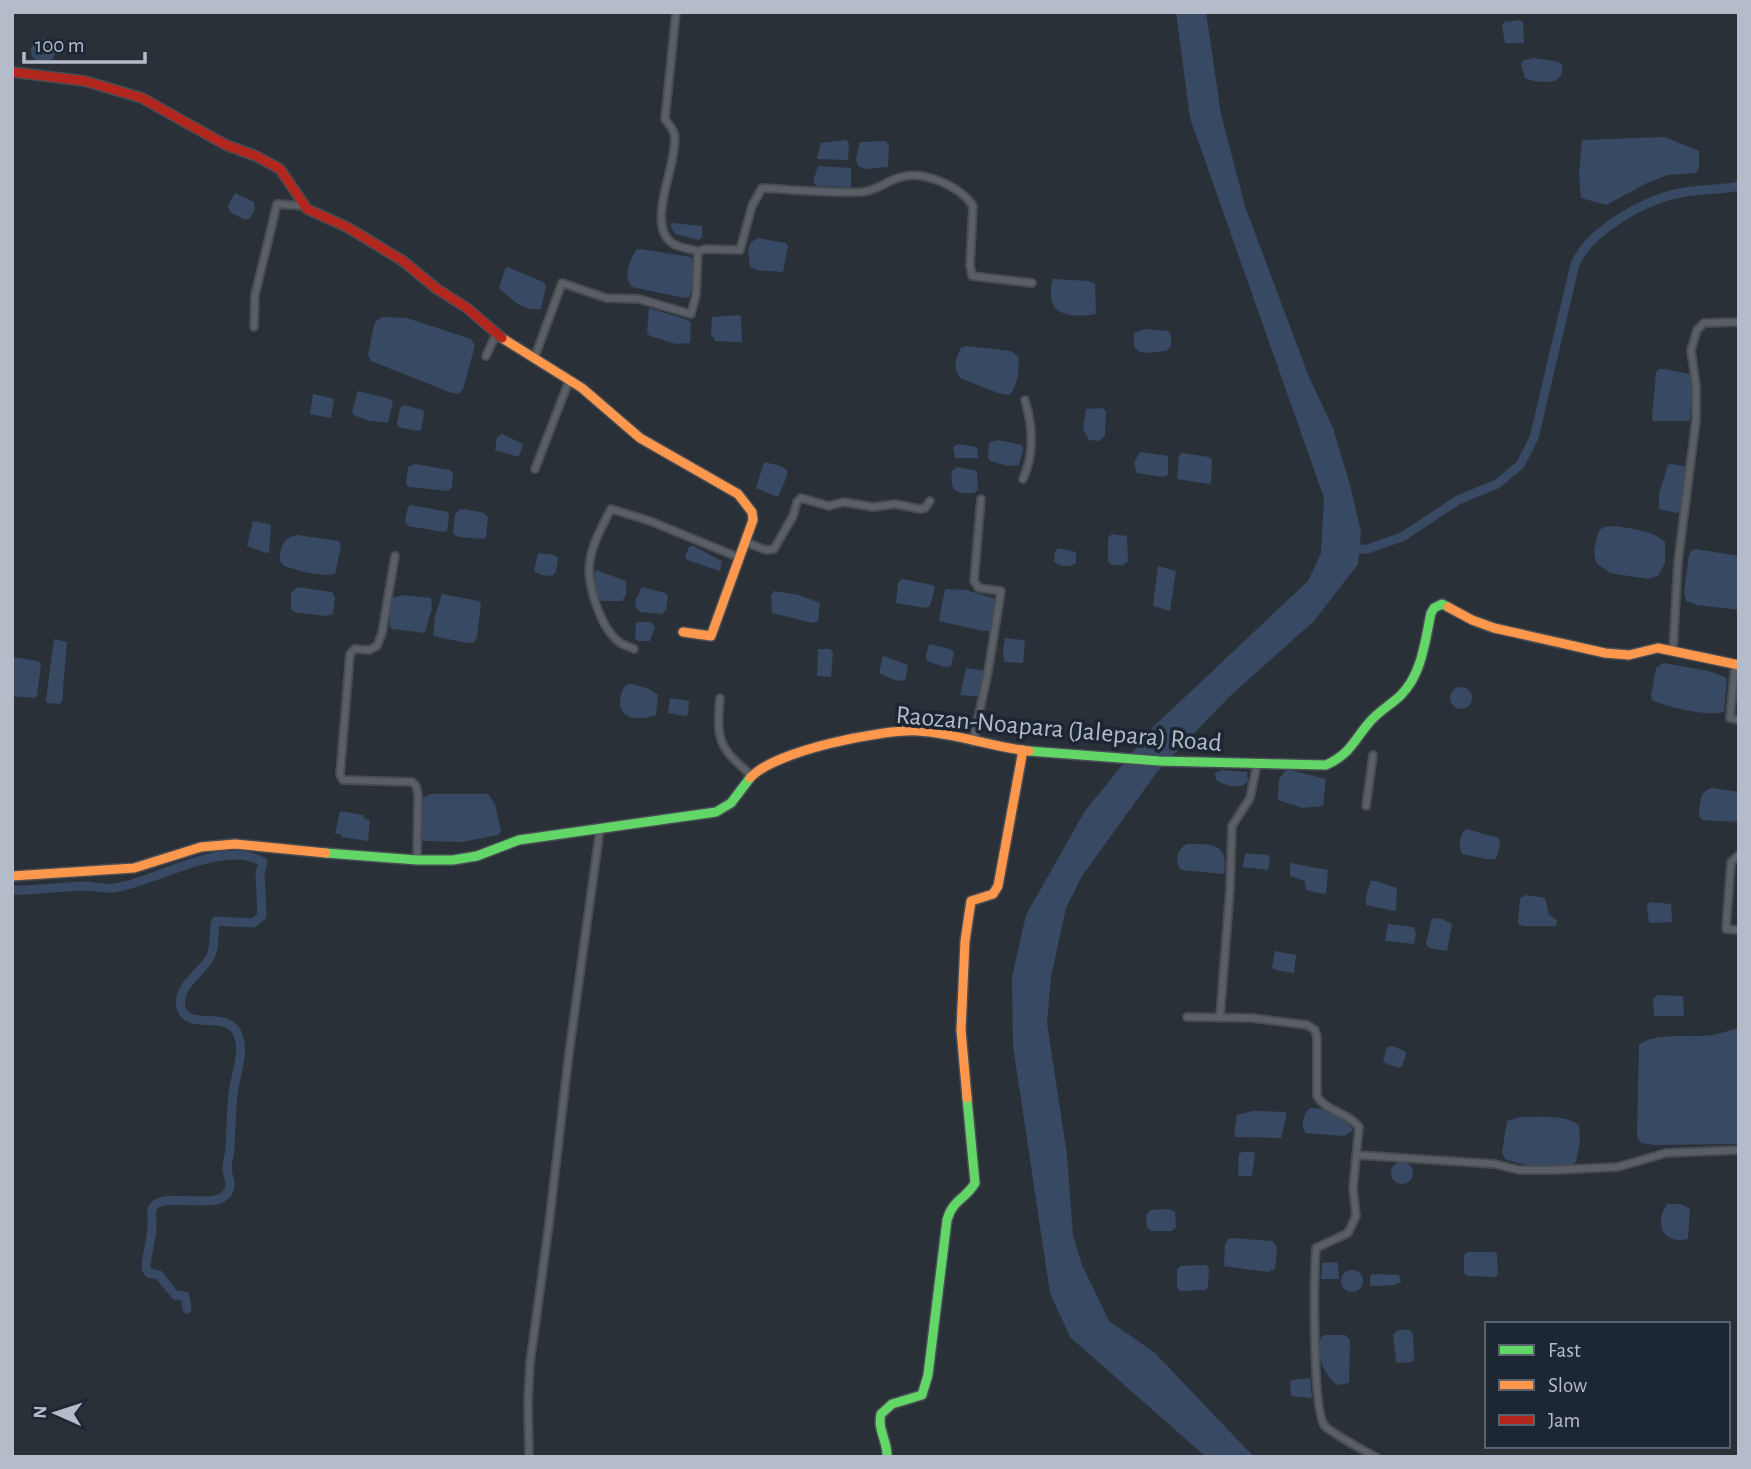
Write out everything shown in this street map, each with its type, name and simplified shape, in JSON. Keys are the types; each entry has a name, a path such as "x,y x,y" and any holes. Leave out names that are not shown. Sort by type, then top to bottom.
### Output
{"main road":[{"path":"12,72 85,81 142,98 226,145 256,156 279,169 288,178 304,206 365,237 403,261 467,308 496,334 596,399 640,438 738,494 752,512 753,520 710,636 683,632"},
{"name":"Raozan-Noapara (Jalepara) Road","path":"12,876 134,868 201,847 235,844 417,860 467,858 519,841 716,813 736,800 752,776 762,768 797,755 892,732 943,734 1023,750 1188,763 1332,764 1342,758 1370,721 1412,682 1420,662 1431,613 1438,604 1446,605 1472,620 1494,628 1605,653 1629,655 1654,648 1737,664"},
{"path":"887,1457 889,1447 880,1428 881,1414 892,1401 922,1395 928,1375 948,1215 953,1203 970,1192 975,1183 961,1030 965,941 971,901 993,894 998,886 1023,750"}],"street":[{"path":"676,12 665,119 674,133 674,143 661,221 665,236 670,242 698,251 740,250 752,206 762,188 870,191 900,177 917,176 954,187 973,206 970,264 972,276 1032,283"},
{"path":"254,327 255,295 277,204 304,206"},
{"path":"534,359 562,283 606,298 639,299 691,314 696,295 698,251"},
{"path":"1673,650 1678,562 1696,419 1696,386 1691,350 1697,330 1704,323 1739,322"},
{"path":"486,356 496,334"},
{"path":"535,469 569,380"},
{"path":"1023,479 1031,454 1032,435 1025,400"},
{"path":"745,542 766,550 774,549 801,498 830,506 844,502 873,507 895,504 920,509 925,508 929,501"},
{"path":"974,742 1002,591 979,587 974,580 981,499"},
{"path":"634,649 618,641 604,624 589,578 590,560 596,538 611,509 650,521 740,558"},
{"path":"395,556 382,633 377,646 369,650 355,649 350,654 339,770 343,780 412,782 416,786 417,860"},
{"path":"1737,664 1730,718 1739,720"},
{"path":"720,698 719,740 752,776"},
{"path":"1366,806 1373,755"},
{"path":"1220,1017 1232,826 1250,799 1257,764"},
{"path":"529,1457 530,1363 600,829"},
{"path":"1739,855 1731,862 1726,929 1739,930"},
{"path":"1187,1017 1252,1018 1307,1025 1315,1030 1317,1096 1321,1103 1353,1119 1359,1127 1353,1188 1356,1216 1348,1233 1316,1248 1315,1348 1320,1415 1325,1426 1376,1457"},
{"path":"1357,1155 1495,1164 1519,1170 1553,1170 1618,1167 1666,1153 1739,1150"}],"water":[{"path":"1176,12 1206,12 1221,114 1245,206 1309,377 1333,428 1361,532 1358,564 1314,621 1230,696 1157,772 1082,876 1066,908 1051,977 1047,1023 1067,1155 1073,1236 1082,1265 1109,1321 1154,1352 1254,1457 1206,1457 1070,1337 1050,1293 1013,1046 1012,977 1026,915 1085,811 1152,728 1308,581 1321,553 1324,498 1190,118"},
{"path":"1504,22 1523,22 1524,43 1505,43 1502,25"},
{"path":"43,39 54,46 55,51 48,62 43,63 32,56 31,51 38,40"},
{"path":"1534,58 1562,64 1560,77 1548,82 1525,78 1521,64 1524,60"},
{"path":"1665,137 1699,151 1699,168 1696,173 1668,175 1606,205 1581,198 1579,174 1582,140"},
{"path":"846,140 849,143 848,160 817,159 821,143"},
{"path":"886,141 889,145 888,167 865,169 858,166 856,159 860,142"},
{"path":"818,166 851,168 851,187 817,186 813,182"},
{"path":"235,193 254,202 255,209 250,218 245,220 230,212 228,206"},
{"path":"670,225 702,226 702,237 699,240 675,234"},
{"path":"758,238 786,243 788,246 783,272 750,267 750,243"},
{"path":"636,250 691,257 693,277 689,297 632,287 628,279 628,269"},
{"path":"508,267 543,282 546,286 541,309 523,306 499,288"},
{"path":"1053,279 1089,281 1095,284 1096,314 1082,316 1056,309 1051,296"},
{"path":"649,308 688,320 691,323 690,343 676,344 650,336 647,333"},
{"path":"739,315 742,342 715,341 711,334 712,317"},
{"path":"382,317 407,318 471,339 475,346 463,389 458,394 449,392 371,361 368,355 374,325"},
{"path":"1146,329 1168,331 1171,335 1171,346 1166,351 1138,351 1134,346 1134,333"},
{"path":"967,346 1011,351 1018,356 1018,376 1010,395 960,378 956,371 956,360 961,348"},
{"path":"1659,369 1690,374 1690,421 1653,421 1656,373"},
{"path":"358,391 393,402 388,423 366,420 354,415 352,412"},
{"path":"313,394 334,399 331,418 310,414"},
{"path":"404,405 423,410 421,430 398,427 400,408"},
{"path":"1102,408 1106,411 1105,436 1099,441 1089,440 1083,429 1086,409"},
{"path":"502,434 523,444 519,457 495,450 497,437"},
{"path":"998,440 1022,445 1019,465 1008,466 990,461 989,442"},
{"path":"958,444 977,447 978,458 955,458 953,447"},
{"path":"1140,452 1168,456 1168,475 1163,477 1137,473 1134,463"},
{"path":"1182,453 1209,457 1212,460 1209,484 1177,479 1179,456"},
{"path":"764,462 787,470 778,497 756,488"},
{"path":"415,464 450,470 453,473 452,487 448,491 409,487 406,484 408,467"},
{"path":"1668,465 1687,469 1683,510 1677,513 1659,509 1659,494"},
{"path":"957,467 977,471 978,490 967,493 955,490 952,471"},
{"path":"411,505 448,512 447,531 408,526 405,522 408,507"},
{"path":"464,509 484,513 488,517 486,537 459,537 453,534 455,515"},
{"path":"253,521 271,526 269,552 247,546"},
{"path":"1615,526 1648,532 1665,542 1665,563 1658,576 1648,579 1610,573 1596,563 1594,549 1599,530"},
{"path":"1112,534 1127,536 1128,561 1124,565 1112,565 1108,562 1108,538"},
{"path":"297,535 339,541 341,547 335,574 303,572 284,566 280,561 282,547 285,540"},
{"path":"693,546 722,561 720,571 687,560 685,557 689,547"},
{"path":"1058,548 1076,552 1076,563 1062,566 1056,563 1055,552"},
{"path":"1696,549 1739,556 1739,610 1697,605 1686,601 1684,592 1689,555"},
{"path":"538,553 558,558 556,572 552,576 534,571"},
{"path":"1158,566 1176,571 1170,611 1153,606"},
{"path":"596,570 626,581 626,595 622,601 601,601 598,598 593,582"},
{"path":"902,579 933,585 935,588 930,606 926,608 896,603 898,583"},
{"path":"297,587 332,592 335,597 333,614 326,616 294,612 291,609 291,593"},
{"path":"642,587 668,596 666,610 662,614 640,612 636,608 635,601"},
{"path":"945,589 966,590 996,600 990,631 939,621"},
{"path":"774,591 799,595 820,603 818,621 813,623 772,613 771,595"},
{"path":"442,594 479,601 481,604 474,642 433,636 435,616"},
{"path":"403,595 431,598 432,608 425,633 392,629 389,625 392,598"},
{"path":"638,622 650,622 655,626 650,641 638,641 635,638"},
{"path":"1005,638 1023,640 1023,663 1004,662"},
{"path":"54,639 67,642 60,704 47,703 46,700"},
{"path":"929,644 954,652 951,666 944,667 927,661"},
{"path":"818,649 830,649 833,652 831,677 817,676"},
{"path":"883,656 908,665 905,681 894,680 879,673"},
{"path":"12,657 38,661 41,664 37,696 34,698 12,696"},
{"path":"1663,663 1709,671 1727,678 1724,712 1688,710 1652,700 1656,668"},
{"path":"966,668 985,671 981,697 960,695"},
{"path":"632,684 658,695 656,715 632,718 623,713 621,694 626,685"},
{"path":"1461,687 1469,690 1472,698 1469,706 1461,709 1453,706 1450,698 1453,690"},
{"path":"670,698 689,701 688,714 685,716 668,713"},
{"path":"1222,770 1247,772 1248,782 1236,786 1224,784 1216,780 1215,773"},
{"path":"1285,771 1326,779 1323,806 1303,808 1278,800 1279,779"},
{"path":"1708,789 1739,792 1739,822 1702,820 1699,816 1701,798"},
{"path":"431,794 488,794 495,804 501,831 498,835 462,842 423,841 423,798"},
{"path":"340,811 363,815 364,819 370,820 368,841 335,834"},
{"path":"1466,829 1499,838 1496,859 1462,854 1460,841"},
{"path":"1187,844 1217,847 1224,856 1224,874 1181,870 1178,856"},
{"path":"1245,853 1268,855 1268,870 1243,867"},
{"path":"1290,863 1328,870 1326,893 1306,890 1305,881 1290,876"},
{"path":"1371,881 1397,888 1394,911 1366,905"},
{"path":"1526,895 1545,898 1549,915 1557,920 1556,926 1518,924 1520,898"},
{"path":"1650,902 1671,904 1672,922 1649,923 1647,905"},
{"path":"1432,918 1452,924 1447,951 1429,948 1426,944"},
{"path":"1388,924 1414,927 1414,944 1385,941"},
{"path":"1275,951 1296,955 1294,973 1272,968"},
{"path":"1658,995 1683,996 1684,1016 1654,1016 1653,999"},
{"path":"1739,1028 1739,1144 1641,1143 1637,1136 1639,1045 1653,1038 1711,1035"},
{"path":"1387,1047 1405,1051 1406,1055 1399,1068 1383,1061"},
{"path":"1311,1108 1334,1114 1353,1130 1344,1136 1306,1133 1303,1120"},
{"path":"1253,1111 1286,1112 1281,1138 1236,1137 1234,1133 1237,1115"},
{"path":"1520,1117 1558,1118 1579,1125 1580,1142 1576,1162 1551,1167 1505,1159 1502,1152 1507,1121"},
{"path":"1239,1154 1255,1154 1252,1176 1238,1174"},
{"path":"1402,1162 1410,1165 1413,1173 1410,1181 1402,1184 1394,1181 1391,1173 1394,1165"},
{"path":"1667,1204 1681,1204 1690,1209 1688,1239 1672,1239 1663,1231 1661,1218"},
{"path":"1170,1209 1175,1212 1176,1227 1172,1231 1151,1231 1147,1227 1146,1215 1150,1210"},
{"path":"1228,1239 1273,1241 1277,1248 1275,1269 1268,1272 1224,1266 1225,1245"},
{"path":"1467,1252 1497,1254 1498,1274 1495,1277 1468,1276 1464,1273 1464,1256"},
{"path":"1322,1263 1338,1263 1339,1279 1321,1279"},
{"path":"1206,1265 1209,1268 1206,1290 1180,1291 1177,1286 1177,1270 1180,1266"},
{"path":"1352,1270 1360,1273 1363,1281 1360,1289 1352,1292 1344,1289 1341,1281 1344,1273"},
{"path":"1372,1274 1399,1275 1401,1282 1395,1285 1372,1286"},
{"path":"1398,1330 1410,1330 1413,1334 1412,1362 1396,1361 1393,1335"},
{"path":"1345,1335 1350,1340 1349,1383 1337,1385 1324,1369 1320,1357 1320,1343 1321,1337"},
{"path":"1310,1378 1312,1398 1291,1396 1292,1380"}],"waterway":[{"path":"1350,550 1367,549 1402,537 1458,500 1497,484 1520,465 1534,438 1575,264 1594,239 1622,217 1670,195 1739,186"},
{"path":"12,890 87,886 114,888 209,858 228,855 247,856 263,862 260,873 262,916 253,923 216,921 212,953 187,984 181,999 184,1014 190,1018 230,1025 236,1031 240,1046 232,1101 227,1169 230,1184 227,1193 220,1199 209,1201 162,1202 154,1206 152,1212 146,1269 149,1273 159,1275 175,1295 185,1296 187,1309"}],"traffic: fast":[{"path":"1029,751 1159,761 1326,765 1346,752 1372,720 1408,687 1422,657 1431,613 1442,604 1448,607"},
{"path":"326,853 417,860 453,860 477,856 519,840 716,812 731,803 750,778"},
{"path":"887,1457 880,1425 881,1414 892,1404 922,1395 928,1375 947,1220 956,1203 975,1183 967,1098"}],"traffic: slow":[{"path":"502,338 582,388 640,438 738,494 752,512 753,520 711,636 683,632"},
{"path":"1448,607 1494,628 1605,653 1629,655 1658,648 1739,665"},
{"path":"750,778 763,768 804,751 855,738 901,731 946,734 1029,751"},
{"path":"967,1098 961,1030 965,941 971,901 993,894 998,886 1023,750"},
{"path":"12,876 134,868 201,847 235,844 326,853"}],"traffic: jam":[{"path":"12,72 85,81 142,98 226,145 256,156 280,169 307,209 347,227 403,261 437,289 467,308 502,338"}]}
